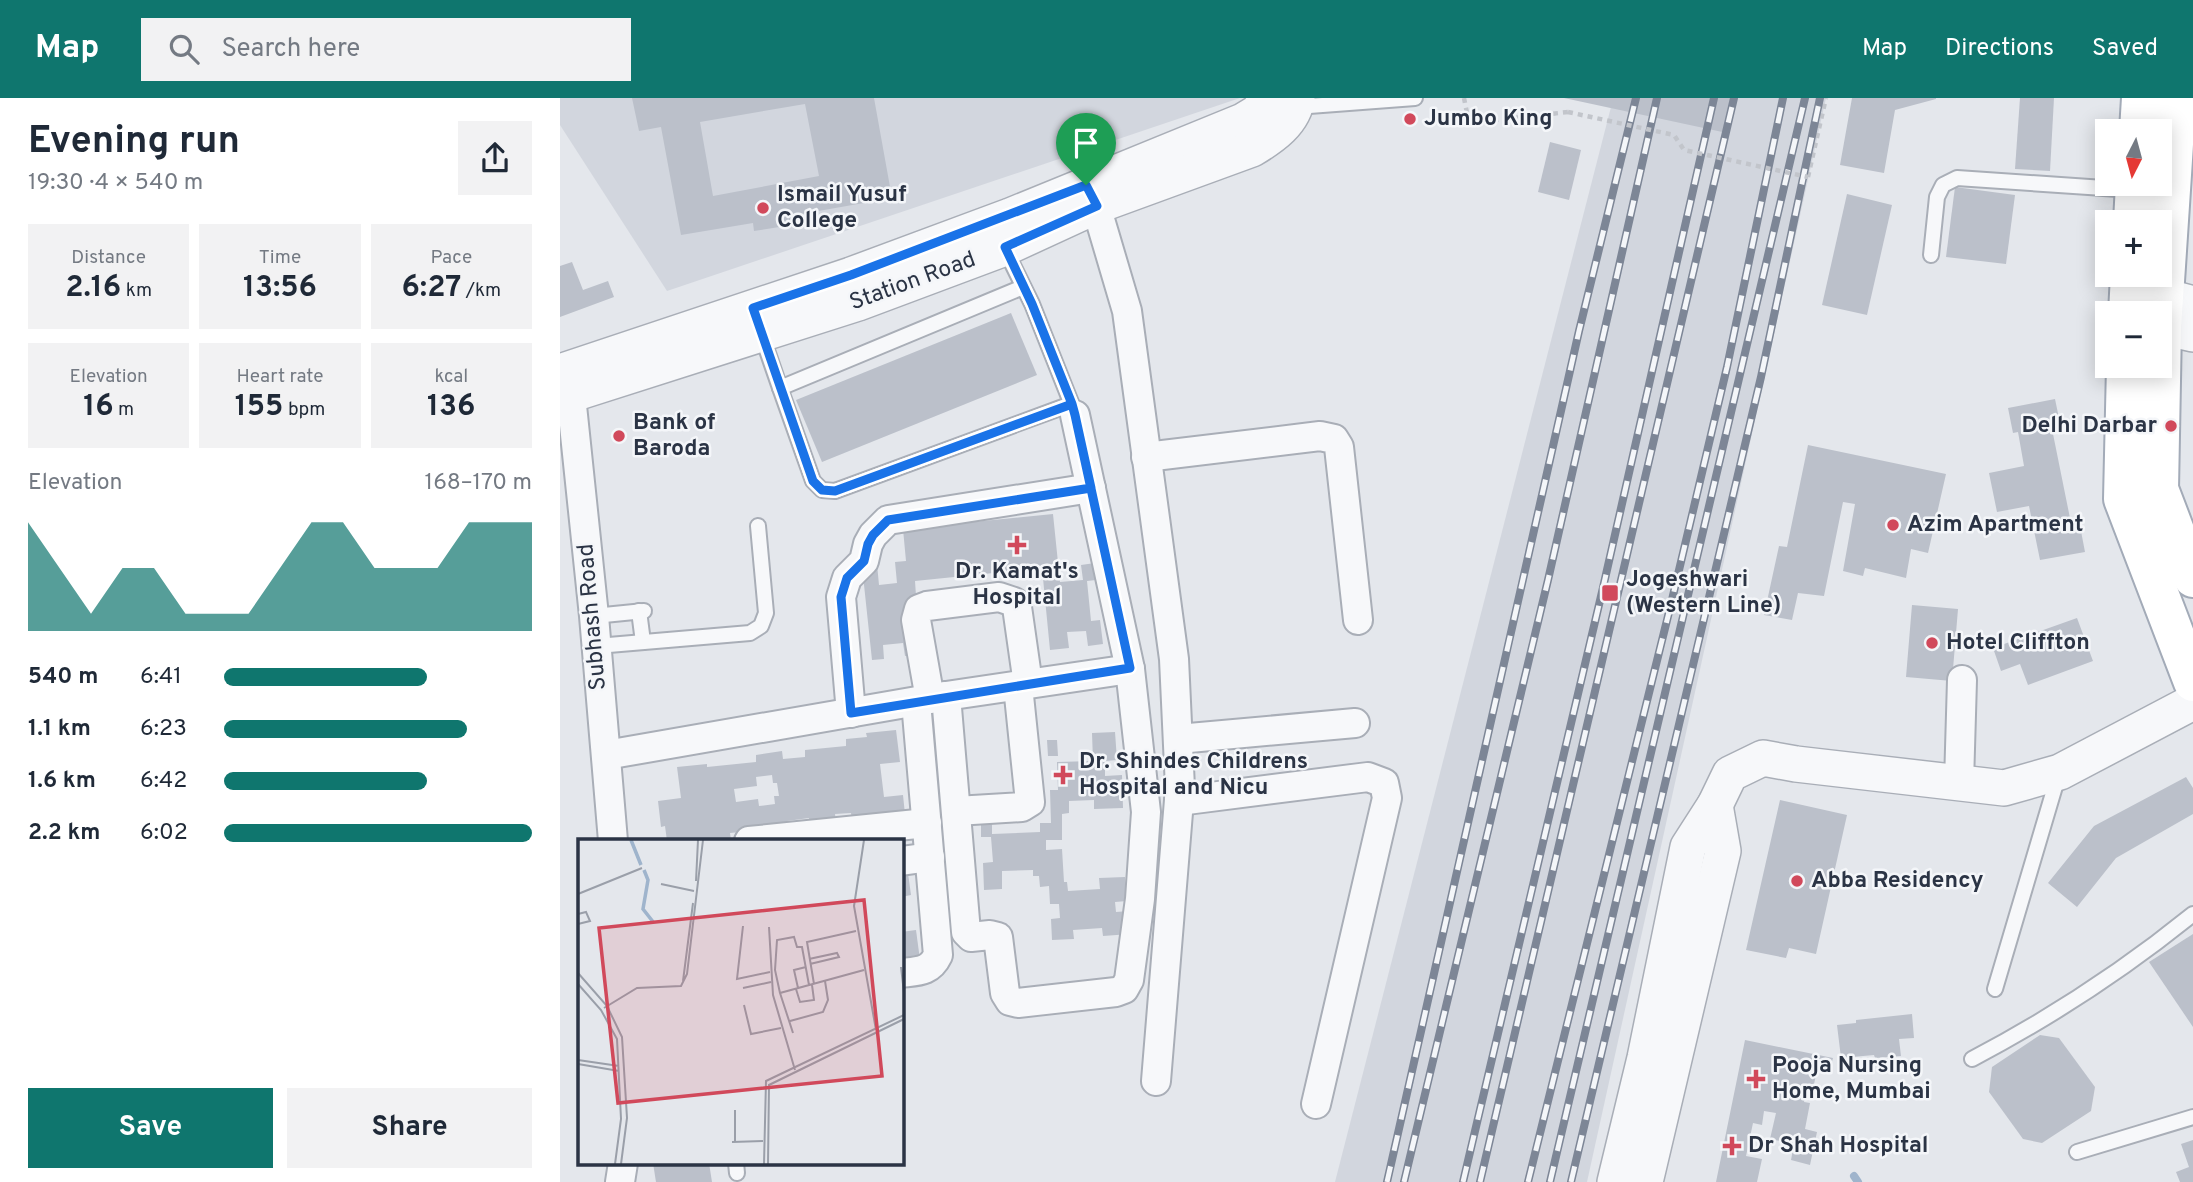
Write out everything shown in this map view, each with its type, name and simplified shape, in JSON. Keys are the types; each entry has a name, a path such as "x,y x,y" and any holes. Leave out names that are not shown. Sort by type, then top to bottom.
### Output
{"main road":[{"path":"2140,119 2141,98"},
{"path":"2176,98 2178,315 2159,489 2193,578"},
{"path":"2126,378 2123,499 2193,682"}],"street":[{"name":"Station Road","path":"565,383 757,321 851,275 999,235 1091,196 1252,149 1270,138 1287,105"},
{"path":"1091,196 1127,311 1174,659 1179,801 1156,1081"},
{"name":"Subhash Road","path":"565,383 594,616 613,839"},
{"path":"956,811 1022,807 1030,802 1017,607 1014,602 999,597 927,606 919,609 916,620 956,811 967,932 971,937 998,937 1007,998 1018,1003 1124,989 1129,981 1140,899 1146,812 1130,668 1073,410"},
{"path":"1146,457 1320,436 1334,439 1339,447 1358,620"},
{"path":"851,713 841,597 847,578 864,561 868,544 880,526 888,520 1091,488"},
{"path":"606,755 1130,668"},
{"path":"1959,783 1962,680"},
{"path":"903,973 928,969 938,955 927,823 931,699"},
{"path":"1632,1174 1674,995 1688,846 1715,805 1730,774 1763,758 2004,788 2060,772 2193,702"},
{"path":"1178,739 1355,723"},
{"path":"1179,801 1368,777 1384,783 1387,798 1316,1104"},
{"path":"769,839 927,823"},
{"path":"903,861 930,857"},
{"path":"620,1182 623,1164"}],"lane":[{"name":"Station Road","path":"1287,105 1415,98"},
{"path":"1931,255 1937,197 1943,185 1957,177 2134,199"},
{"path":"757,321 813,481 827,492 1073,410 999,235"},
{"path":"780,388 1023,287"},
{"path":"597,646 750,633 761,626 766,613 758,526"},
{"path":"594,616 641,611 643,642"},
{"path":"1995,989 2060,772"},
{"path":"1972,1059 2072,1002 2193,914"},
{"path":"2077,1152 2193,1117"}],"path":[{"path":"1464,98 1469,123 1568,112 1674,135 1684,150 1808,177 1826,98"}],"shaded area":[{"name":"Ismail Yusuf College","path":"560,98 1240,98 667,291 560,125"},
{"path":"1683,98 1826,98 1587,1182 1335,1182 1611,107"}],"building":[{"path":"632,98 874,98 892,198 790,216 792,225 754,231 753,223 681,235 661,127 639,131","holes":["805,104 819,176 713,196 700,122"]},
{"path":"1564,98 1734,98 1727,133"},
{"path":"1852,98 1936,99 1895,110 1884,173 1840,165"},
{"path":"2020,98 2054,98 2050,171 2015,169"},
{"path":"1550,142 1581,150 1569,200 1538,192"},
{"path":"1955,187 2015,195 2006,264 1946,257"},
{"path":"1847,194 1892,205 1867,315 1822,305"},
{"path":"572,262 583,290 608,281 614,297 560,317 560,266"},
{"path":"1011,313 1037,375 822,462 796,400"},
{"path":"2055,399 2060,423 2051,424 2073,533 2081,531 2085,552 2040,560 2029,506 1997,512 1989,473 2024,466 2018,432 2013,433 2008,408"},
{"name":"Azim Apartment","path":"1808,445 1946,474 1928,553 1911,549 1906,578 1865,568 1863,576 1843,571 1855,504 1843,502 1824,596 1798,593 1792,620 1764,615 1779,546 1787,547"},
{"path":"1053,514 1060,582 1083,580 1081,565 1095,563 1096,580 1087,581 1091,621 1100,620 1103,644 1088,646 1086,631 1067,632 1069,648 1050,650 1042,568 915,581 920,655 905,656 903,643 883,645 884,659 872,660 862,566 877,564 879,585 897,583 895,562 906,561 903,529"},
{"name":"Hotel Cliffton","path":"1912,605 1958,609 1952,681 1906,677"},
{"path":"2077,618 2093,661 2028,685 2020,664 2001,671 1993,648"},
{"path":"896,730 900,762 880,764 884,797 903,795 906,824 852,822 851,813 835,814 836,822 810,825 809,818 787,821 788,825 730,833 731,839 667,839 665,826 661,827 658,801 681,798 677,767 756,762 756,755 782,751 783,759 805,757 805,750 846,746 846,739 867,737 866,733","holes":["772,775 773,783 777,783 779,796 774,796 775,804 759,806 758,799 736,802 734,789 757,786 756,777"]},
{"path":"1115,732 1117,760 1105,761 1105,776 1122,775 1123,808 1094,809 1094,800 1069,801 1069,813 1062,814 1062,840 1046,840 1046,850 1062,849 1064,882 1067,882 1068,891 1100,889 1099,878 1125,877 1127,901 1115,902 1116,912 1129,911 1130,934 1103,936 1102,928 1073,930 1074,939 1052,940 1051,919 1060,918 1059,904 1050,904 1049,886 1040,887 1039,876 1033,876 1033,870 1002,871 1002,889 984,890 983,863 993,862 991,837 981,837 981,818 992,818 992,834 1040,832 1040,823 1051,823 1050,790 1058,790 1057,762 1093,761 1092,733"},
{"path":"1047,740 1057,740 1058,756 1048,756"},
{"path":"2186,777 2193,788 2193,814 2116,858 2077,907 2048,883 2094,826"},
{"name":"Abba Residency","path":"1780,800 1847,815 1816,954 1789,948 1786,958 1746,950"},
{"path":"907,866 911,895 903,897 903,867"},
{"path":"916,930 920,960 903,962 903,932"},
{"path":"2193,934 2193,1027 2149,962"},
{"path":"1912,1014 1914,1038 1899,1039 1901,1056 1841,1058 1837,1025 1856,1023 1856,1020"},
{"path":"2040,1035 2059,1038 2095,1087 2091,1111 2042,1143 2023,1139 1989,1092 1992,1067"},
{"path":"1745,1040 1833,1058 1829,1072 1817,1070 1813,1089 1807,1088 1804,1102 1810,1103 1805,1129 1817,1132 1810,1165 1791,1160 1794,1144 1770,1139 1776,1113 1764,1111 1762,1125 1753,1123 1746,1156 1762,1159 1757,1182 1716,1182"},
{"path":"2193,1140 2193,1182 2180,1182 2176,1172 2189,1167 2181,1144"},
{"path":"653,1164 709,1164 712,1182 656,1182"}],"waterway":[{"path":"1854,1176 1858,1182"}],"railway":[{"path":"1387,1182 1579,331 1636,98"},
{"path":"1404,1182 1548,580 1657,98"},
{"path":"1463,1182 1602,592 1714,98"},
{"path":"1480,1182 1734,98"},
{"path":"1528,1182 1727,367 1783,98"},
{"path":"1550,1182 1805,98"},
{"path":"1571,1182 1761,377 1820,98"}],"place":[{"name":"Jumbo King","path":"1410,119"},
{"name":"Ismail Yusuf College","path":"763,208"},
{"name":"Delhi Darbar","path":"2171,426"},
{"name":"Bank of Baroda","path":"619,436"},
{"name":"Azim Apartment","path":"1893,525"},
{"name":"Dr. Kamat's Hospital","path":"1017,545"},
{"name":"Jogeshwari (Western Line)","path":"1610,593"},
{"name":"Hotel Cliffton","path":"1932,643"},
{"name":"Dr. Shindes Childrens Hospital and Nicu","path":"1063,775"},
{"name":"Abba Residency","path":"1797,881"},
{"name":"Pooja Nursing Home, Mumbai","path":"1756,1079"},
{"name":"Dr Shah Hospital","path":"1732,1146"}],"route":[{"path":"1086,185 851,275 753,308 813,481 827,492 1072,404 1075,415 1091,488 888,520 880,526 868,544 864,561 847,578 841,597 851,713 1130,668 1075,415 1072,404 1032,304 1005,247 1097,206 1086,185"}]}
